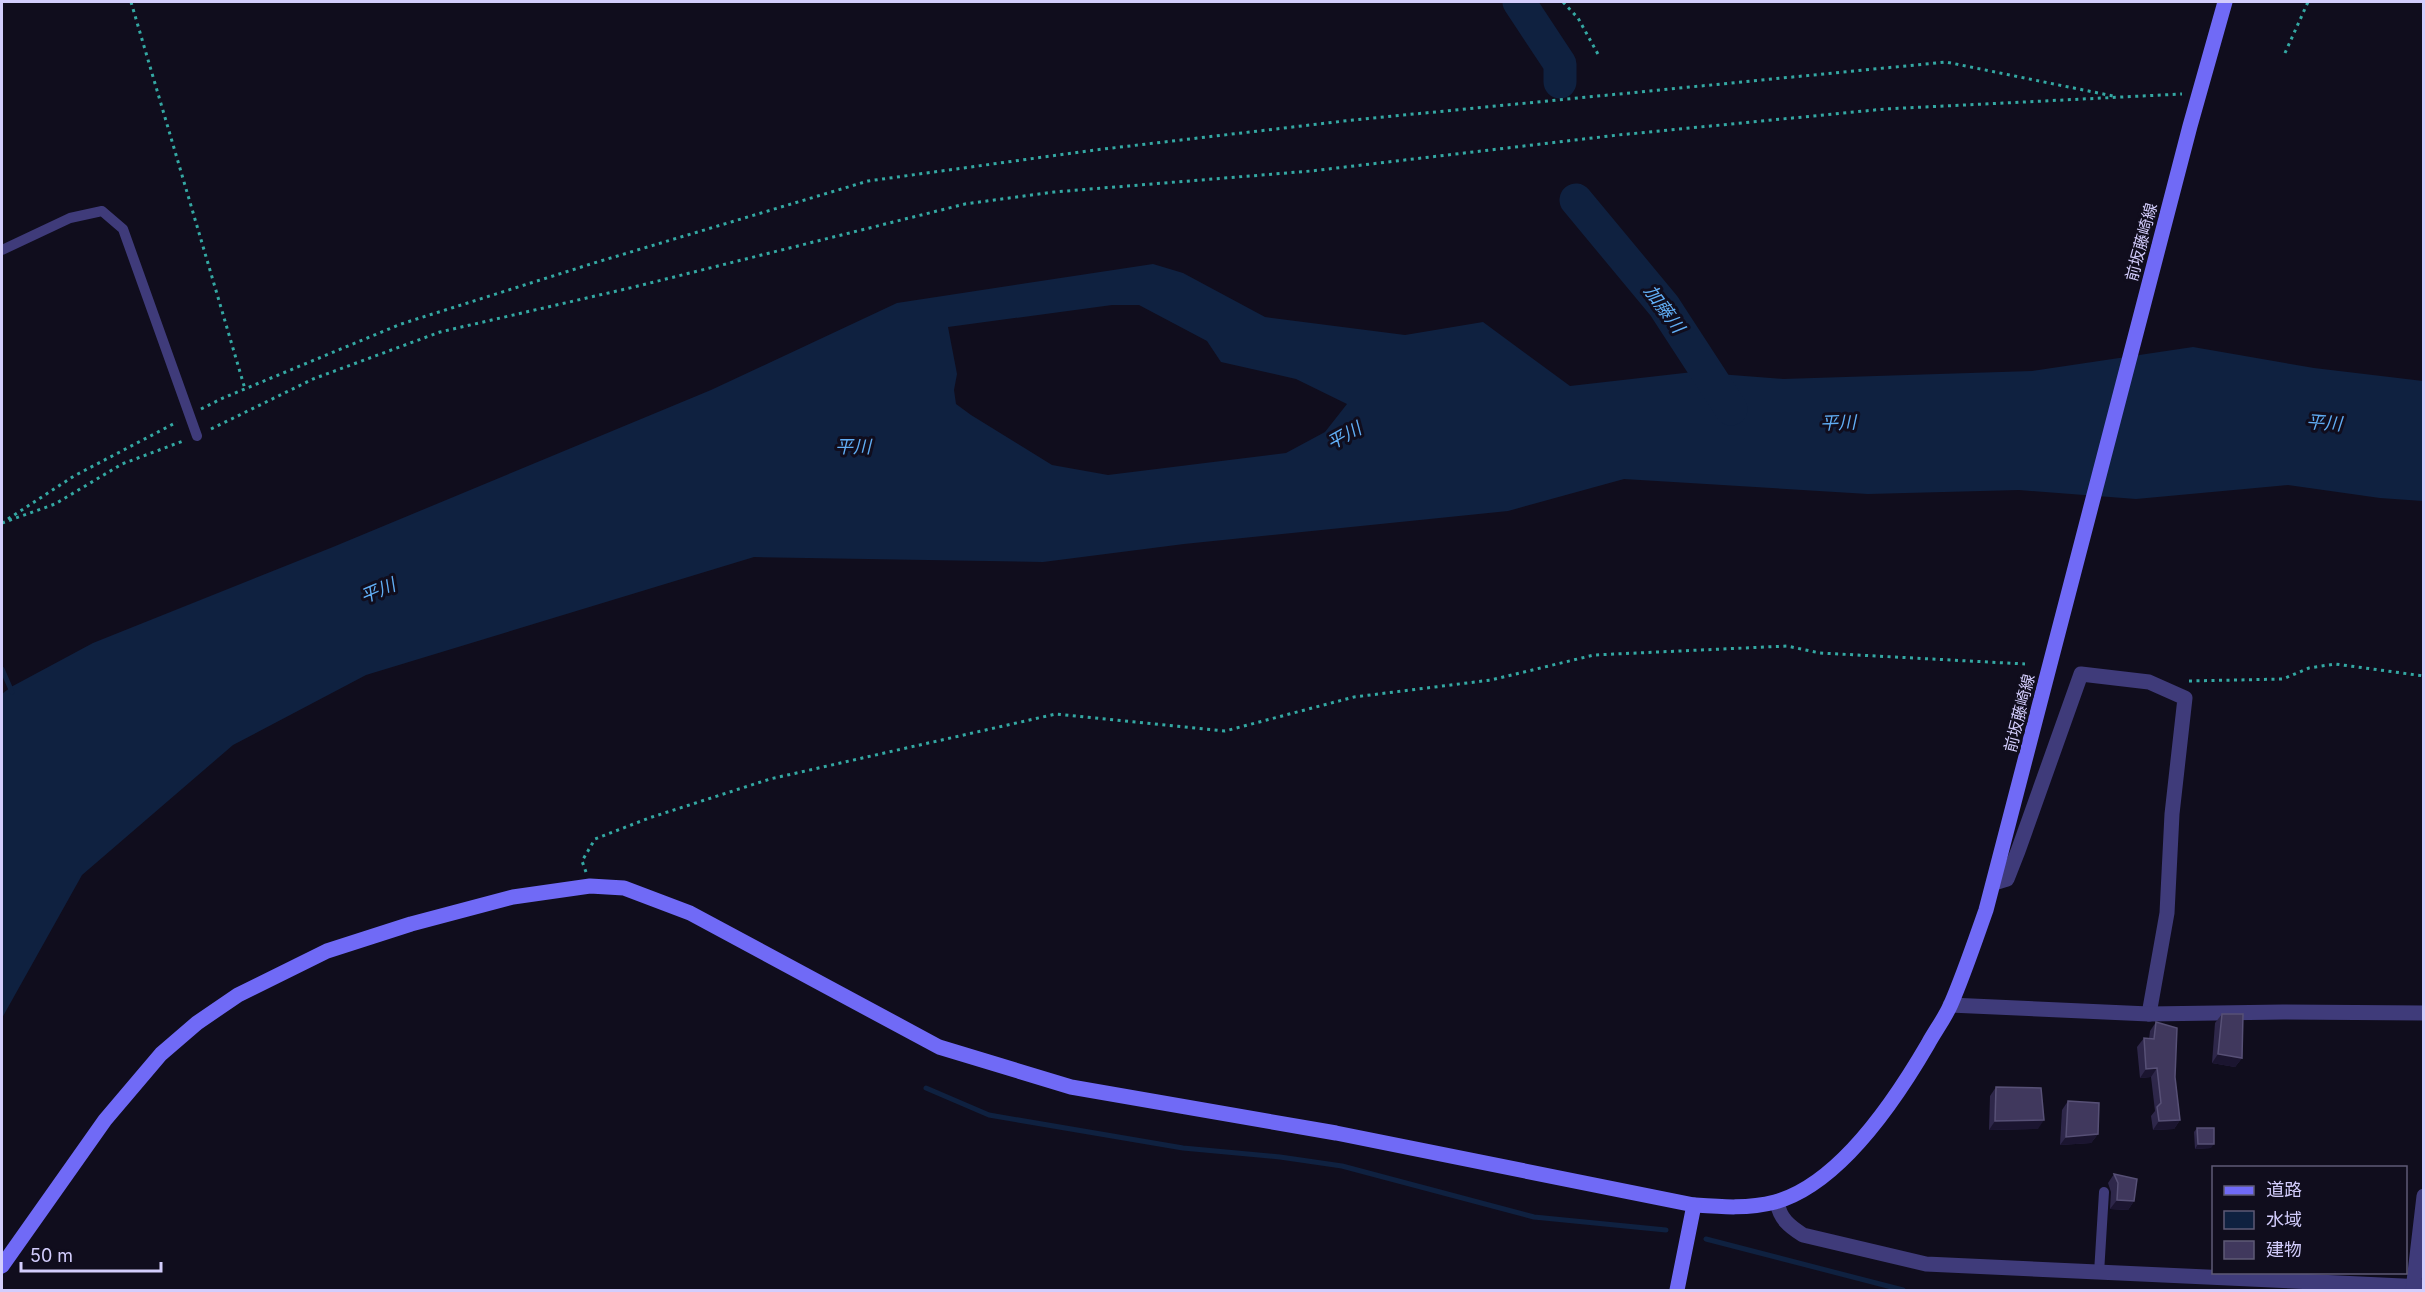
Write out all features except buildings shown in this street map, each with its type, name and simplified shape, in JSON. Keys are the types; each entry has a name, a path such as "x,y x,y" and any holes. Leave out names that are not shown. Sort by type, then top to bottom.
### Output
{"street":[{"name":"前坂藤崎線","path":"2,1266 105,1120 161,1054 198,1023 238,995 327,951 411,924 513,897 590,886 624,888 690,913 939,1047 1071,1087 1336,1133 1694,1205 1742,1208 1777,1202 1811,1185 1837,1164 1863,1138 1908,1078 1950,1005 1986,910 2190,126 2225,2"},
{"path":"1994,883 2007,879 2081,674 2149,682 2186,698 2172,814 2167,913 2149,1014"},
{"path":"1950,1005 2149,1014 2424,1013"},
{"path":"1777,1202 1780,1214 1790,1227 1803,1235 1926,1264 2416,1288 2424,1196"},
{"path":"1677,1290 1694,1205"}],"lane":[{"path":"2,250 70,218 102,211 123,229 197,436"},
{"path":"2099,1273 2104,1191"}],"path":[{"path":"131,2 245,389"},
{"path":"1563,2 1578,18 1599,56"},
{"path":"2284,53 2308,2"},
{"path":"2,523 74,476 190,415 245,389 401,324 868,180 1095,150 1353,120 1946,62 2118,97"},
{"path":"2,523 55,504 122,464 197,436 313,379 440,332 645,284 965,204 1054,192 1311,171 1618,135 1874,110 2199,93"},
{"path":"590,886 582,861 595,839 649,818 770,778 1056,714 1225,731 1354,697 1491,681 1605,654 1787,646 1820,653 2025,664"},
{"path":"2183,681 2283,679 2308,668 2335,664 2424,676"}],"water":[{"name":"平川","path":"1153,264 1183,273 1265,317 1405,335 1483,322 1570,386 1693,372 1783,379 2032,371 2193,347 2314,368 2423,381 2423,501 2380,498 2288,485 2136,499 2019,490 1868,494 1624,479 1508,511 1184,544 1043,562 754,557 366,675 233,745 82,875 2,1018 2,694 93,643 333,547 711,390 897,303","holes":["1112,305 1139,305 1207,341 1221,362 1296,379 1347,404 1325,432 1286,453 1108,475 1052,465 956,404 954,390 957,374 948,327"]}],"waterway":[{"name":"加藤川","path":"1519,2 1560,64 1560,82"},
{"name":"加藤川","path":"1576,200 1664,306 1731,409"},
{"path":"2,669 12,692"},
{"path":"926,1088 989,1115 1183,1148 1280,1157 1342,1166 1534,1217 1666,1230"},
{"path":"1706,1239 1903,1290"}]}
